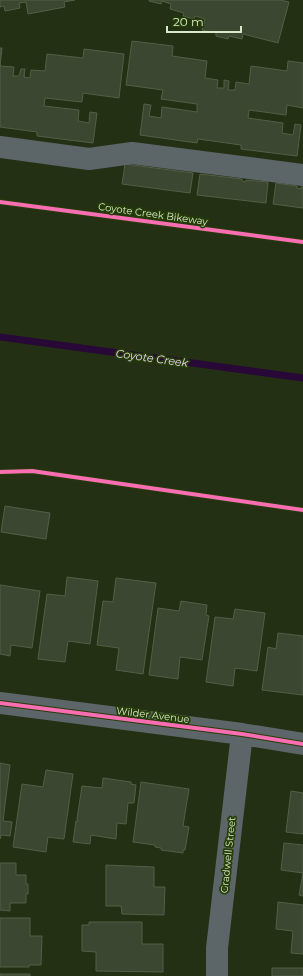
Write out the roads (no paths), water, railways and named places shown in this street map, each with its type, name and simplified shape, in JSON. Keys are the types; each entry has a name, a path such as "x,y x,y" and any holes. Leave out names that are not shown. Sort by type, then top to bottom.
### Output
{"street":[{"path":"0,147 88,159 132,153 303,175"},
{"name":"Wilder Avenue","path":"0,703 242,734 303,744"},
{"name":"Gradwell Street","path":"218,976 218,948 242,734"}],"waterway":[{"name":"Coyote Creek","path":"0,337 303,378"}]}
